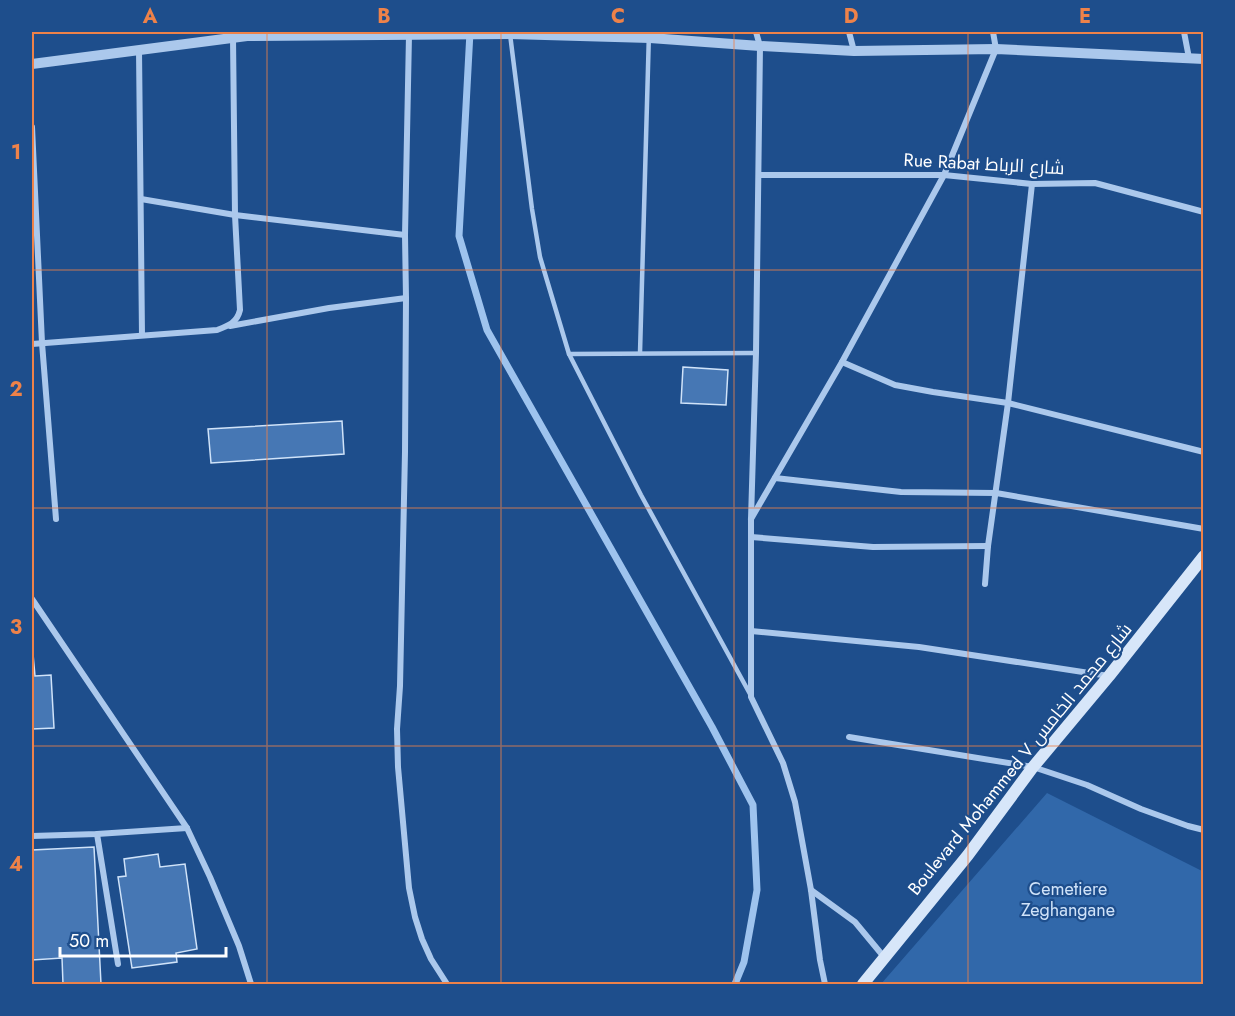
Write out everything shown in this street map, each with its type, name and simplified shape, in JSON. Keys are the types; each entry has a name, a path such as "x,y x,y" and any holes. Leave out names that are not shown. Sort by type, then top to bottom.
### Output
{"main road":[{"name":"Boulevard Mohammed V شارع محمد الخامس","path":"863,984 968,855 1034,767 1203,556"}],"street":[{"path":"756,32 760,46 756,352 751,519 751,697 783,763 800,820 825,984"},
{"path":"849,32 854,51"},
{"path":"751,519 842,362 944,175 996,49 993,32"},
{"path":"1184,32 1189,58"},
{"path":"32,64 247,36 509,33 650,35 760,46 854,51 996,49 1203,59"},
{"path":"409,35 405,235 405,452 397,729 398,767 409,888 415,917 431,959 447,984"},
{"path":"229,326 239,316 240,310 235,215 233,38"},
{"path":"139,50 142,335"},
{"path":"32,127 42,343 56,519"},
{"name":"Rue Rabat شارع الرباط","path":"759,175 944,175 1032,184 1095,183 1203,212"},
{"path":"985,584 1032,184"},
{"path":"141,199 235,215 405,235"},
{"path":"32,344 217,330 329,308 406,298"},
{"path":"842,362 895,384 1008,403 1203,452"},
{"path":"775,478 901,492 996,493 1203,529"},
{"path":"751,537 873,546 988,546"},
{"path":"32,599 187,828 239,946 251,984"},
{"path":"751,631 919,647 1109,676"},
{"path":"849,737 1034,767 1087,785 1141,809 1203,830"},
{"path":"32,836 187,828"},
{"path":"97,834 118,964"},
{"path":"811,890 855,922 885,957"}],"lane":[{"path":"509,33 540,257 569,354 641,495 751,697"},
{"path":"640,354 650,35"},
{"path":"569,354 756,352"}],"green space":[{"name":"Cemetiere Zeghangane","path":"1047,793 1203,871 1203,984 881,984"}],"building":[{"path":"683,367 728,370 726,405 681,403"},
{"path":"342,421 344,454 211,463 208,429"},
{"path":"32,654 35,676 51,675 54,728 32,729"},
{"path":"94,847 101,984 63,984 62,958 32,960 32,850"},
{"path":"158,854 160,867 185,864 197,949 176,953 177,962 132,968 118,877 126,876 124,859"}],"waterway":[{"path":"470,32 459,236 487,330 712,727 753,805 757,890 744,962 735,984"}]}
